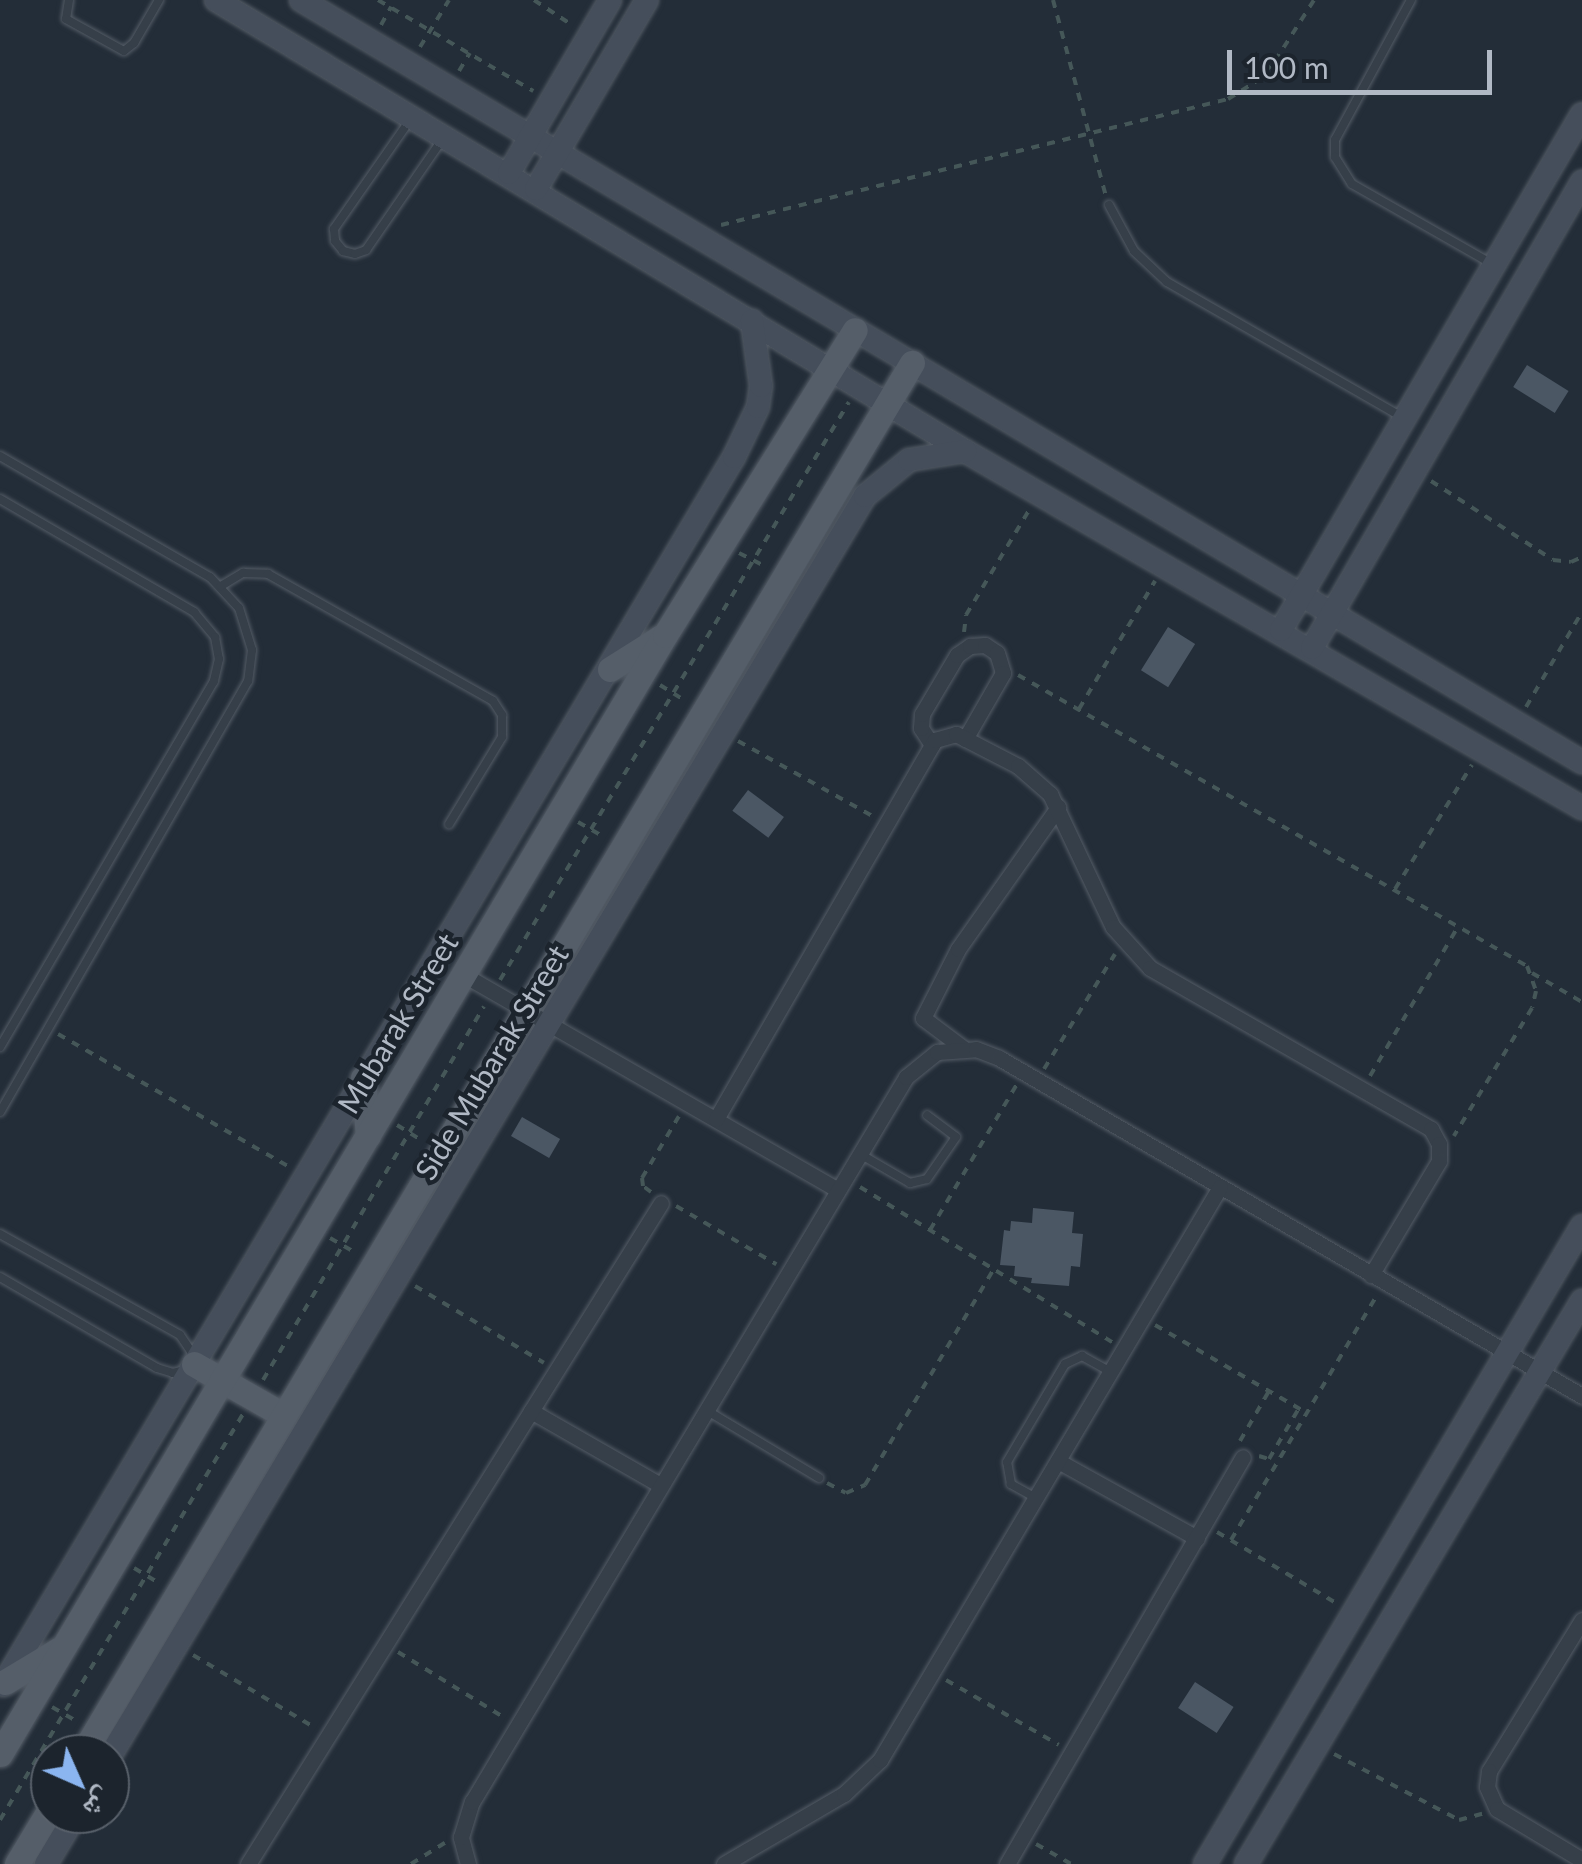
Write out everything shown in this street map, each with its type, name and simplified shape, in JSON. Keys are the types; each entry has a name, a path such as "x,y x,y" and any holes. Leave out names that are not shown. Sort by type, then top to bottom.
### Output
{"main road":[{"path":"218,0 965,451 1281,630 1582,808"},
{"path":"301,0 1582,762"},
{"path":"508,173 610,0"},
{"path":"536,189 647,0"},
{"path":"1281,630 1582,114"},
{"path":"1312,648 1582,182"},
{"path":"3,1686 749,429 761,386 752,322"},
{"name":"Mubarak Street","path":"0,1754 665,634 855,330"},
{"path":"94,1734 912,363"},
{"name":"Side Mubarak Street","path":"123,1734 866,496 910,460 965,451"},
{"path":"610,669 665,634"},
{"path":"362,1078 374,1125"},
{"path":"1204,1864 1582,1226"},
{"path":"1246,1864 1582,1301"},
{"path":"194,1364 283,1415"},
{"path":"3,1686 65,1646"},
{"path":"17,1864 35,1834"},
{"path":"46,1864 64,1834"}],"street":[{"path":"932,745 920,728 922,714 957,655 970,646 992,649 1002,666 966,739"},
{"path":"716,1119 932,745 945,734 966,739 1029,774 1058,807 1123,941 1166,978 1425,1123 1439,1144 1439,1161 1378,1279"},
{"path":"963,1048 923,1018 958,949 1058,807"},
{"path":"464,974 716,1119 842,1184"},
{"path":"468,1864 460,1838 466,1813 860,1154 915,1067 938,1052 963,1048 988,1052 1582,1396"},
{"path":"724,1864 858,1784 880,1760 1220,1187"},
{"path":"248,1864 660,1202"},
{"path":"531,1411 660,1486"},
{"path":"1008,1864 1243,1457"},
{"path":"1058,1461 1201,1531"},
{"path":"1582,1620 1490,1771 1487,1787 1492,1802 1582,1860"}],"lane":[{"path":"69,0 66,19 124,51 134,44 159,0"},
{"path":"1411,0 1334,140 1338,165 1352,184 1494,264"},
{"path":"412,116 334,229 335,241 343,251 355,254 366,250 445,135"},
{"path":"1109,205 1134,251 1167,282 1404,419"},
{"path":"0,456 222,586 239,608 250,635 248,681 0,1112"},
{"path":"0,499 194,612 215,636 219,659 214,681 4,1034 0,1047"},
{"path":"222,586 244,573 268,574 493,701 502,715 502,737 449,824"},
{"path":"860,1154 910,1183 927,1179 956,1138 927,1114"},
{"path":"0,1234 180,1335 192,1348 194,1364 180,1372 165,1372 0,1277"},
{"path":"1036,1498 1011,1484 1007,1462 1065,1364 1082,1356 1111,1372"},
{"path":"706,1410 819,1478"}],"path":[{"path":"378,0 550,102"},
{"path":"409,64 449,0"},
{"path":"534,0 589,36"},
{"path":"1053,0 1109,205"},
{"path":"692,232 1214,104 1241,92 1276,61 1314,0"},
{"path":"0,1820 859,385"},
{"path":"1415,470 1553,560 1571,562 1582,556"},
{"path":"970,646 964,628 966,615 1040,493"},
{"path":"722,544 784,577"},
{"path":"1079,709 1165,564"},
{"path":"1516,723 1582,612"},
{"path":"1002,666 1520,960 1532,974 1582,1002"},
{"path":"642,674 703,711"},
{"path":"723,733 887,824"},
{"path":"1395,889 1482,749"},
{"path":"560,811 622,847"},
{"path":"1363,1088 1459,925"},
{"path":"930,1230 1123,941"},
{"path":"1439,1161 1532,1008 1536,991 1532,974"},
{"path":"48,1028 305,1176"},
{"path":"688,1103 642,1178 643,1186 789,1271"},
{"path":"374,1125 410,1133 440,1152"},
{"path":"842,1184 930,1230 1124,1350"},
{"path":"312,1229 374,1262"},
{"path":"819,1478 846,1493 865,1485 994,1269"},
{"path":"398,1276 556,1370"},
{"path":"1231,1540 1307,1413 1378,1279"},
{"path":"1143,1318 1307,1413"},
{"path":"1269,1391 1240,1441 1265,1459 1269,1459 1299,1408"},
{"path":"1201,1531 1231,1540 1352,1613"},
{"path":"117,1558 178,1594"},
{"path":"385,1644 517,1725"},
{"path":"176,1645 328,1736"},
{"path":"932,1672 1072,1752"},
{"path":"35,1696 64,1714 81,1734"},
{"path":"1316,1745 1459,1820 1478,1817 1492,1802"},
{"path":"1023,1836 1071,1864"},
{"path":"411,1864 460,1838"}],"building":[{"path":"1527,365 1569,391 1555,413 1513,387"},
{"path":"1168,627 1195,644 1168,687 1141,670"},
{"path":"748,790 784,817 768,838 732,811"},
{"path":"522,1117 560,1139 549,1158 511,1136"},
{"path":"1033,1208 1074,1212 1072,1233 1083,1234 1080,1267 1071,1266 1069,1286 1031,1283 1032,1278 1014,1276 1015,1266 1000,1265 1004,1230 1010,1231 1011,1221 1032,1223"},
{"path":"1195,1682 1234,1707 1217,1733 1178,1708"}]}
